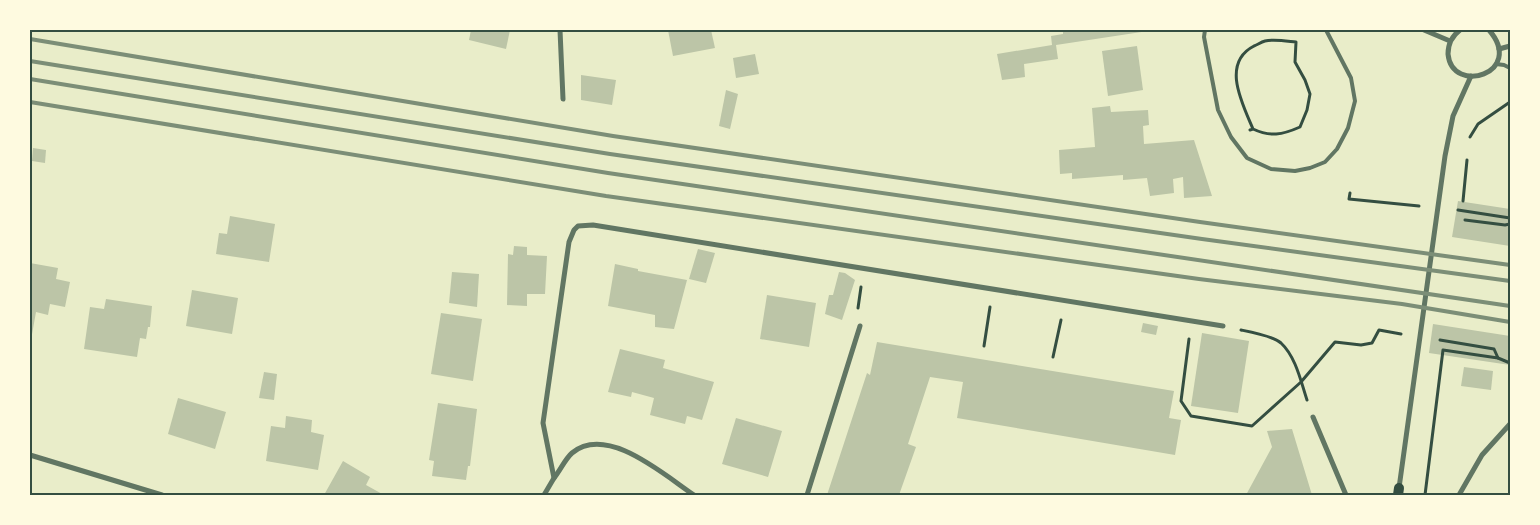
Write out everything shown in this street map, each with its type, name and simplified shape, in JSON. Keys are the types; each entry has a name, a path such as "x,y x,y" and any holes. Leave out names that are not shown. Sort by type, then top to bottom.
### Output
{"street":[{"path":"560,30 563,99"},
{"path":"1424,30 1450,42"},
{"path":"1460,30 1450,42 1448,56 1452,64 1463,74 1471,76 1485,74 1496,64 1500,49 1497,40 1489,30"},
{"path":"1500,49 1510,46"},
{"path":"1398,492 1445,156 1453,116 1471,76"},
{"path":"554,478 542,423 569,242 574,230 578,226 593,225 1223,326"},
{"path":"807,495 860,326"},
{"path":"1313,417 1346,495"},
{"path":"1459,495 1482,455 1510,424"},
{"path":"544,495 572,453 588,444 606,444 630,452 694,495"},
{"path":"30,455 162,495"}],"lane":[{"path":"1205,30 1204,37 1218,110 1231,137 1247,158 1270,169 1295,171 1325,162 1337,149 1348,128 1355,101 1351,78 1326,30"},
{"path":"1496,64 1510,68"}],"path":[{"path":"1231,137 1253,129 1264,134 1276,134 1289,132 1300,127 1307,110 1310,94 1295,62 1296,42 1264,41 1248,49 1240,58 1235,76 1238,94 1253,129"},
{"path":"1468,139 1478,124 1510,102"},
{"path":"1463,201 1467,157"},
{"path":"1350,193 1349,199 1383,202"},
{"path":"1457,210 1510,218"},
{"path":"1465,220 1504,225 1510,224"},
{"path":"860,326 857,305 865,269"},
{"path":"984,346 992,289"},
{"path":"1054,356 1064,301"},
{"path":"1192,321 1181,401 1191,416 1252,426 1301,382 1335,342 1361,345 1372,343 1379,330 1386,331"},
{"path":"1223,326 1280,342 1291,356 1313,417"},
{"path":"1450,341 1494,349 1498,358"},
{"path":"1425,495 1443,350 1498,358 1510,363"}],"building":[{"path":"471,30 510,30 506,49 469,40"},
{"path":"668,30 711,30 715,48 673,56"},
{"path":"1063,30 1148,31 1056,45 1058,59 1024,64 1025,77 1002,80 997,54 1052,45 1051,36 1063,34"},
{"path":"1137,46 1143,90 1108,96 1102,51"},
{"path":"755,54 759,74 736,78 733,58"},
{"path":"581,75 616,80 612,105 581,100"},
{"path":"726,90 738,94 730,129 719,126"},
{"path":"1110,106 1111,112 1148,110 1149,125 1143,126 1144,144 1194,140 1212,196 1184,198 1183,177 1173,179 1174,193 1150,196 1147,178 1123,180 1123,175 1072,179 1072,173 1060,174 1059,150 1095,147 1092,108"},
{"path":"33,148 46,150 45,163 32,161"},
{"path":"1458,201 1510,209 1510,246 1452,237"},
{"path":"230,216 275,224 269,262 216,254 219,233 227,234"},
{"path":"514,246 527,247 527,255 547,256 545,294 527,294 527,306 507,305 508,254 513,255"},
{"path":"698,249 715,253 706,283 689,279"},
{"path":"30,263 58,268 56,279 70,282 65,307 50,304 48,315 36,312 31,340"},
{"path":"615,264 638,269 638,271 687,280 674,329 655,327 655,315 608,306"},
{"path":"452,272 479,274 477,307 449,303"},
{"path":"839,272 845,273 855,280 842,320 825,314 829,295 833,295"},
{"path":"192,290 238,298 232,334 186,326"},
{"path":"767,295 816,303 809,347 760,339"},
{"path":"106,299 152,306 150,327 148,327 146,339 140,338 137,357 84,349 90,307 104,309"},
{"path":"441,313 482,319 473,381 431,374"},
{"path":"1143,323 1158,326 1156,335 1141,332"},
{"path":"1433,324 1510,336 1510,365 1429,353"},
{"path":"1202,333 1249,341 1238,413 1191,406"},
{"path":"877,342 1174,391 1169,418 1181,420 1175,455 957,418 963,382 930,377 908,444 916,447 899,495 827,495 867,373 870,375"},
{"path":"620,349 665,360 663,368 714,382 702,420 687,416 685,424 650,415 654,398 632,392 631,397 608,392"},
{"path":"1464,367 1493,371 1491,390 1461,386"},
{"path":"264,372 277,374 274,400 259,398"},
{"path":"178,398 226,412 215,449 168,434"},
{"path":"438,403 477,409 470,466 468,466 466,480 432,476 434,461 429,460"},
{"path":"286,416 312,420 311,432 324,435 318,470 266,461 271,426 285,428"},
{"path":"736,418 782,431 768,477 722,464"},
{"path":"1292,429 1312,495 1246,495 1272,447 1267,431"},
{"path":"343,461 370,477 366,485 384,495 324,495"}],"railway":[{"path":"30,39 613,136 1200,222 1510,265"},
{"path":"30,61 610,154 1510,281"},
{"path":"30,79 608,173 1510,306"},
{"path":"30,102 606,196 1199,279 1402,304 1510,322"}]}
